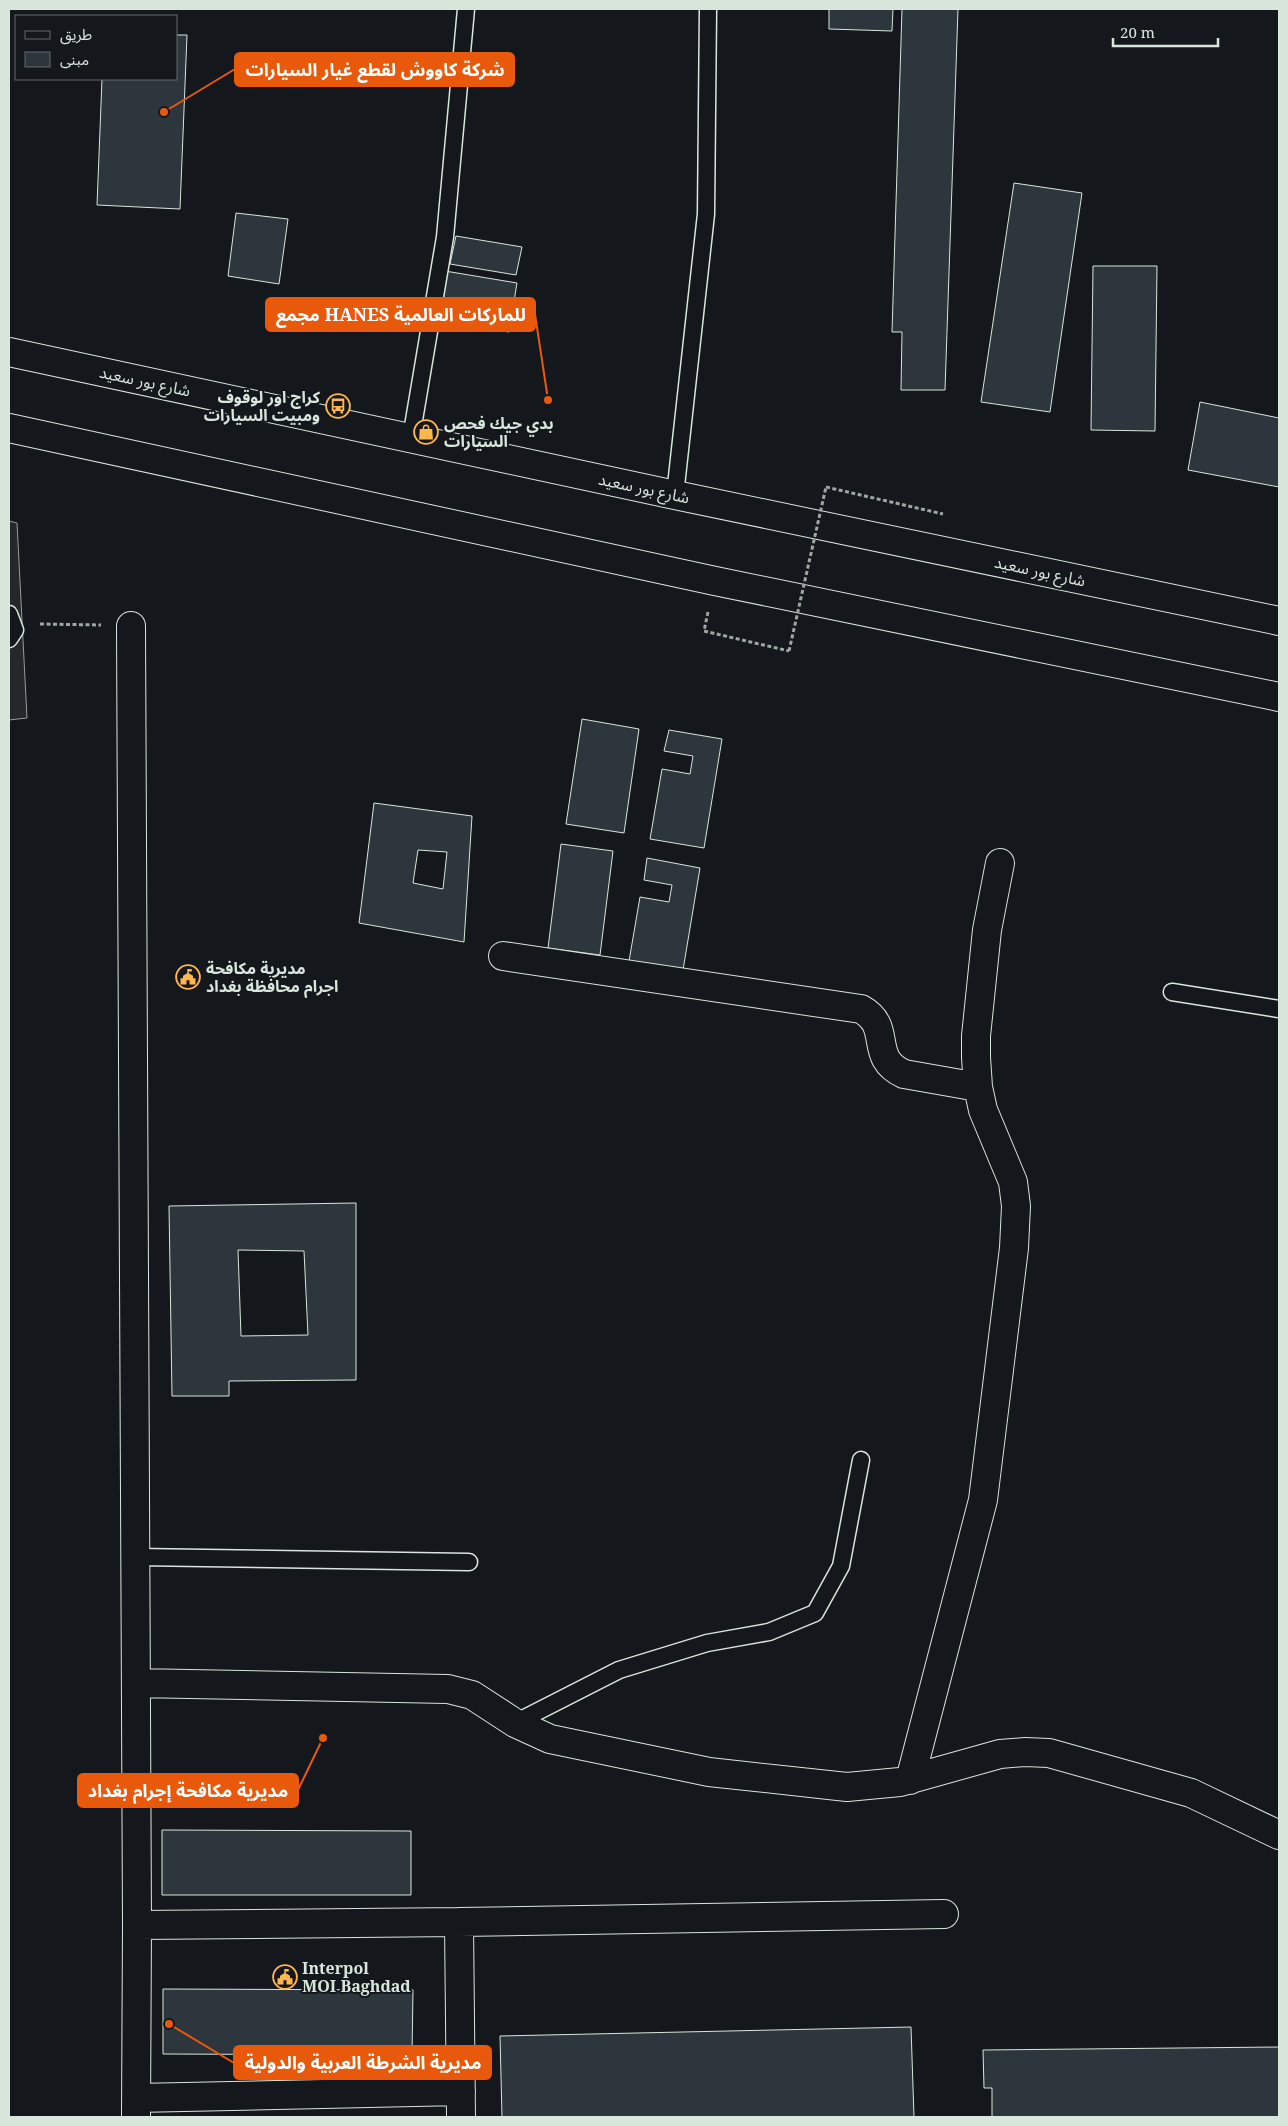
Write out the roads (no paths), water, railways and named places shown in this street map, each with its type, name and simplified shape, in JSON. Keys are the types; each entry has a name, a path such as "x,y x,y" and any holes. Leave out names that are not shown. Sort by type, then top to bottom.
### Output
{"street":[{"name":"شارع بور سعيد","path":"9,352 1279,622"},
{"path":"9,428 705,579 1279,697"},
{"path":"131,626 136,1557 136,2108 461,2104 459,1922"},
{"path":"910,1780 938,1670 973,1546 983,1500 1014,1248 1016,1206 1013,1182 983,1110 978,1086 976,1036 985,950 1000,863"},
{"path":"503,956 861,1009 878,1024 882,1054 897,1071 904,1074 978,1086"},
{"path":"136,1682 448,1689 472,1695 515,1723 550,1739 709,1772 847,1787 874,1786 910,1780 975,1759 1000,1754 1024,1752 1049,1753 1191,1793 1279,1835"},
{"path":"137,1925 944,1914"}],"lane":[{"path":"411,438 445,237 466,9"},
{"path":"675,495 706,214 708,9"},
{"path":"9,614 12,634"},
{"path":"1172,992 1279,1009"},
{"path":"515,1723 619,1670 708,1643 769,1632 815,1614 841,1566 861,1460"},
{"path":"136,1557 469,1562"}],"place":[{"name":"شركة كاووش لقطع غيار السيارات","path":"164,112"},
{"name":"مجمع HANES للماركات العالمية","path":"548,400"},
{"name":"كراج اور لوقوف ومبيت السيارات","path":"338,406"},
{"name":"بدي جيك فحص السيارات","path":"426,432"},
{"name":"مديرية مكافحة اجرام محافظة بغداد","path":"188,977"},
{"name":"مديرية مكافحة إجرام بغداد","path":"323,1738"},
{"name":"Interpol MOI Baghdad","path":"285,1977"},
{"name":"مديرية الشرطة العربية والدولية","path":"169,2024"}]}
